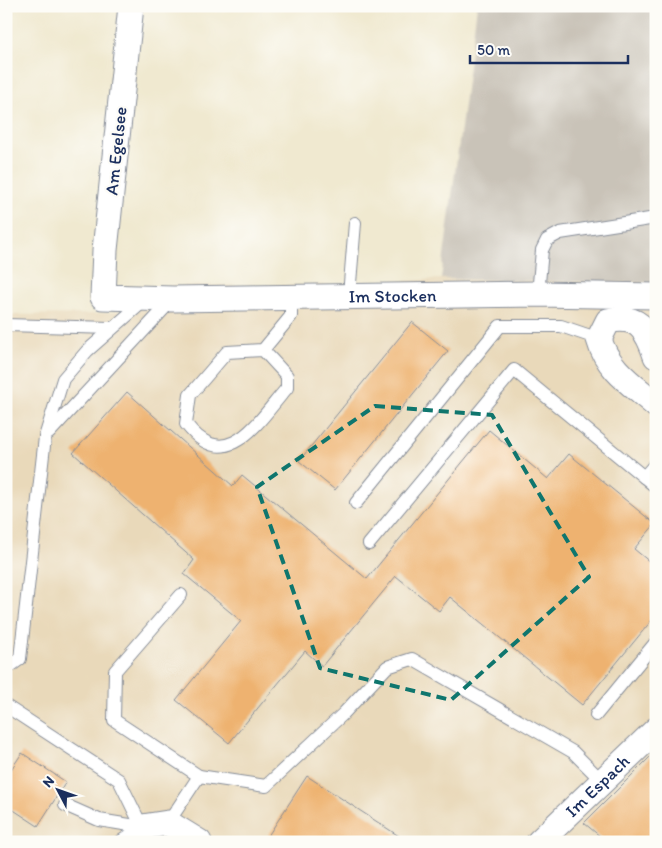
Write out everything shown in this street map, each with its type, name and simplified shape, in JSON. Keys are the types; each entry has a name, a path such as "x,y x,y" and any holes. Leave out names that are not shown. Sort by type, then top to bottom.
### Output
{"street":[{"name":"Am Egelsee","path":"103,296 105,250 131,6"},
{"name":"Im Stocken","path":"103,296 173,299 291,298 348,295 538,294 656,296"},
{"path":"656,356 646,332 633,320 619,318 608,321 599,338 603,354 613,368 656,405"},
{"name":"Im Espach","path":"540,842 656,730"},
{"path":"142,827 168,823 199,842"}],"lane":[{"path":"538,294 542,250 547,240 560,233 656,218"},
{"path":"348,295 355,224"},
{"path":"6,670 20,658 46,437 63,379 138,297"},
{"path":"262,350 287,376 287,388 242,439 220,446 208,446 186,424 190,395 227,352 262,350 291,316 291,298"},
{"path":"46,437 173,299"},
{"path":"6,325 111,328"},
{"path":"356,503 500,326 561,326 599,338"},
{"path":"369,544 514,370 656,487"},
{"path":"644,477 656,463"},
{"path":"181,595 116,671 114,720 199,776 266,786 342,714 387,666 412,659 573,752 604,782"},
{"path":"596,715 655,643"},
{"path":"6,706 119,780 142,827"},
{"path":"168,823 199,776"},
{"path":"65,805 99,820 142,827"},
{"path":"120,842 142,827"}],"highlighted area":[{"path":"375,406 492,415 589,577 451,700 320,668 257,487"}],"shaded area":[{"path":"477,6 656,6 656,283 441,279"},
{"path":"441,279 656,283 656,842 6,842 6,315 97,314 127,310 126,286 326,285"}],"building":[{"path":"412,322 448,351 335,490 299,461"},
{"path":"127,392 233,486 242,475 367,579 489,430 548,479 569,454 655,524 634,549 656,567 656,615 582,705 450,597 439,611 396,576 322,666 305,651 229,743 176,700 241,621 184,574 194,560 73,453"},
{"path":"656,751 656,842 607,842 584,823"},
{"path":"22,753 66,782 38,826 6,805 6,777"},
{"path":"307,776 408,842 264,842"}]}
